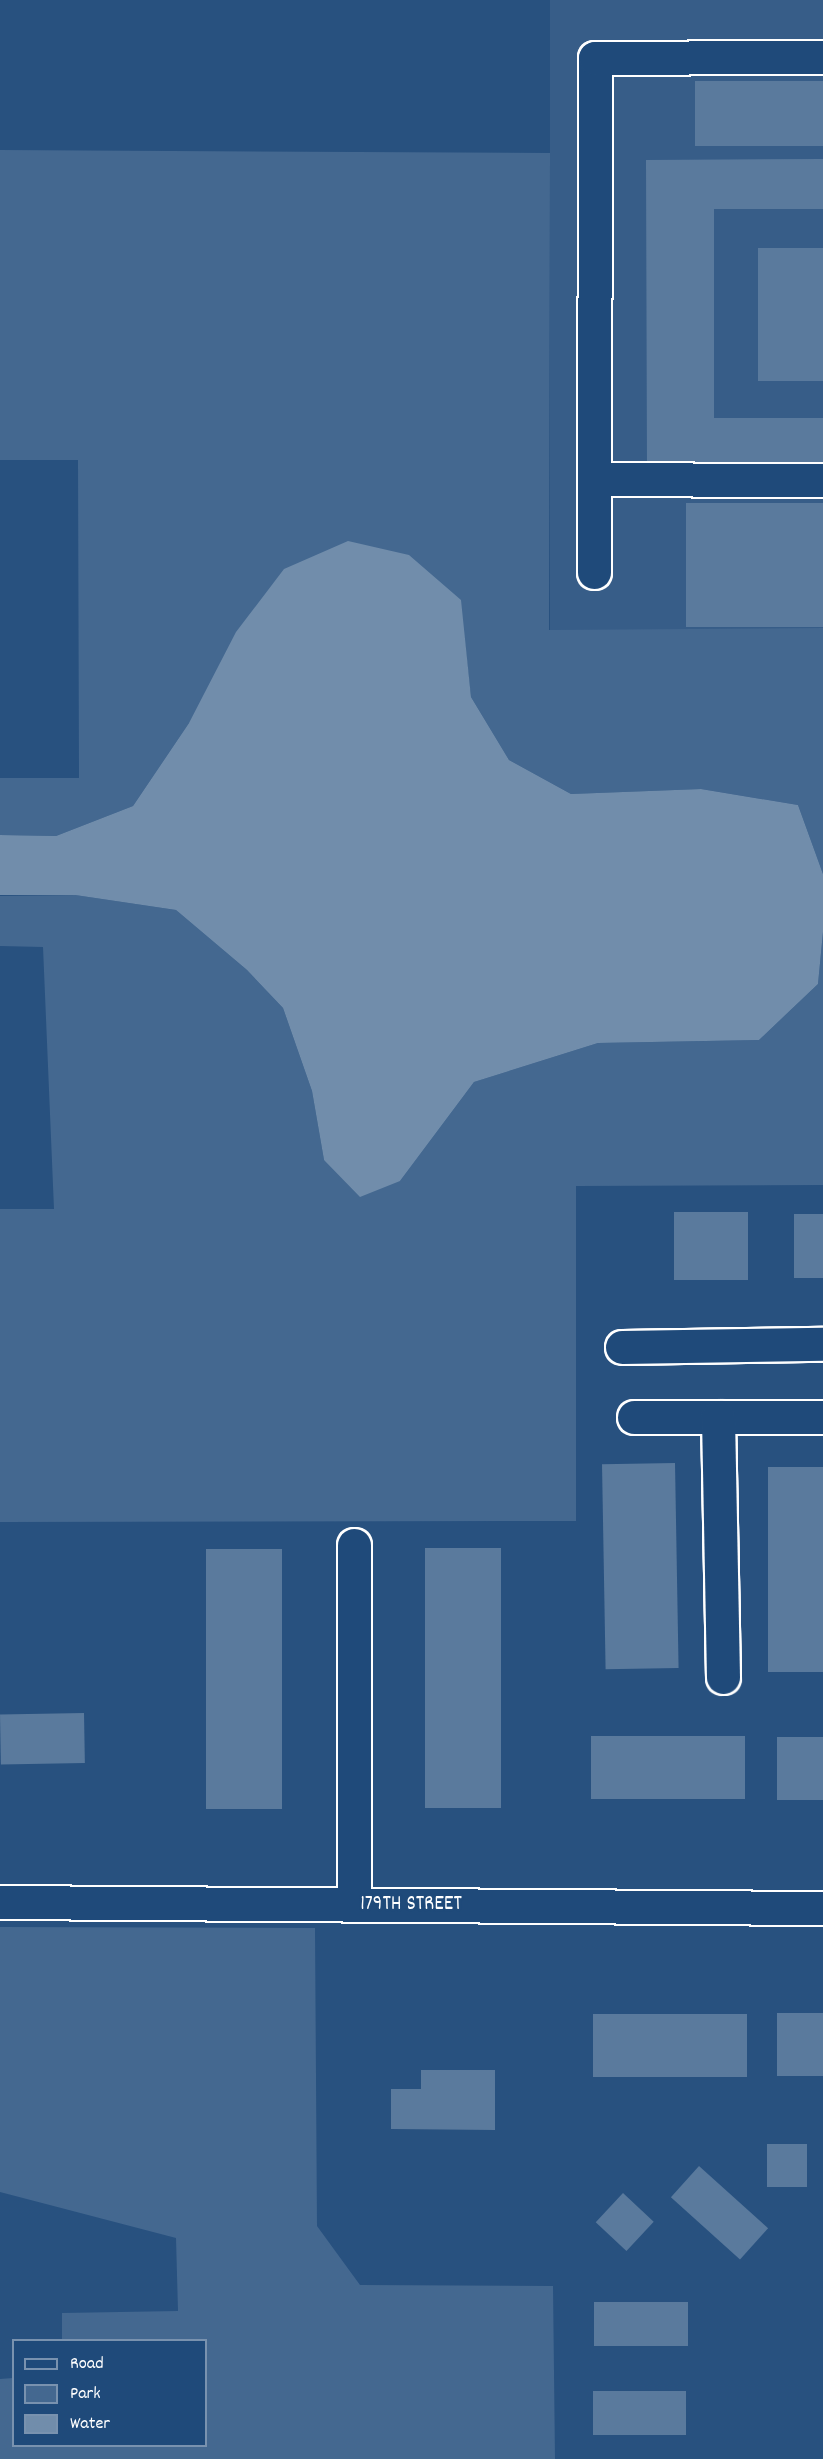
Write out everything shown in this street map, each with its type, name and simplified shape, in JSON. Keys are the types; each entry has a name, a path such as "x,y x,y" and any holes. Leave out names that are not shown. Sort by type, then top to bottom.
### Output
{"street":[{"path":"594,572 596,479 595,58 823,57"},
{"path":"596,479 823,480"},
{"path":"622,1347 823,1344"},
{"path":"634,1417 823,1417"},
{"path":"718,1417 723,1677"},
{"path":"354,1545 354,1905"},
{"name":"179TH STREET","path":"0,1902 823,1908"}],"shaded area":[{"path":"550,0 823,0 823,630 550,630"}],"green space":[{"path":"0,150 550,153 549,630 823,628 823,874 798,805 701,789 571,794 509,760 471,697 460,600 189,723 133,806 56,836 0,835 0,778 79,778 78,460 0,460"},
{"path":"75,895 176,910 247,970 283,1008 312,1091 324,1160 400,1181 474,1082 598,1043 759,1040 818,984 823,932 823,1185 576,1186 576,1521 0,1522 0,1209 54,1209 43,947 0,946 0,896"},
{"path":"0,1927 315,1928 317,2226 360,2285 553,2286 555,2459 0,2459 0,2379 12,2378 12,2447 207,2447 207,2339 62,2339 62,2313 178,2311 176,2238 0,2192"}],"water":[{"path":"348,541 409,555 461,600 471,697 509,760 571,794 701,789 798,805 823,874 823,932 818,984 759,1040 598,1043 474,1082 400,1181 360,1197 324,1160 312,1091 283,1008 247,970 176,910 75,895 0,895 0,835 56,836 133,806 189,723 236,632 284,569"}],"building":[{"path":"695,81 823,81 823,146 695,146"},
{"path":"823,159 823,209 714,209 714,418 823,418 823,473 647,473 646,160"},
{"path":"758,248 823,248 823,381 758,381"},
{"path":"686,503 823,503 823,627 686,627"},
{"path":"674,1212 748,1212 748,1280 674,1280"},
{"path":"794,1214 823,1214 823,1278 794,1278"},
{"path":"675,1463 679,1668 606,1669 602,1464"},
{"path":"768,1467 823,1467 823,1672 768,1672"},
{"path":"425,1548 501,1548 501,1808 425,1808"},
{"path":"206,1549 282,1549 282,1809 206,1809"},
{"path":"84,1713 85,1763 1,1764 0,1714"},
{"path":"591,1736 745,1736 745,1799 591,1799"},
{"path":"777,1737 823,1737 823,1800 777,1800"},
{"path":"777,2013 823,2013 823,2076 777,2076"},
{"path":"593,2014 747,2014 747,2077 593,2077"},
{"path":"421,2070 495,2070 495,2130 391,2129 391,2089 421,2089"},
{"path":"767,2144 807,2144 807,2187 767,2187"},
{"path":"699,2166 768,2228 740,2259 671,2197"},
{"path":"623,2193 654,2222 626,2251 596,2222"},
{"path":"594,2302 688,2302 688,2346 594,2346"},
{"path":"593,2391 686,2391 686,2435 593,2435"}]}
